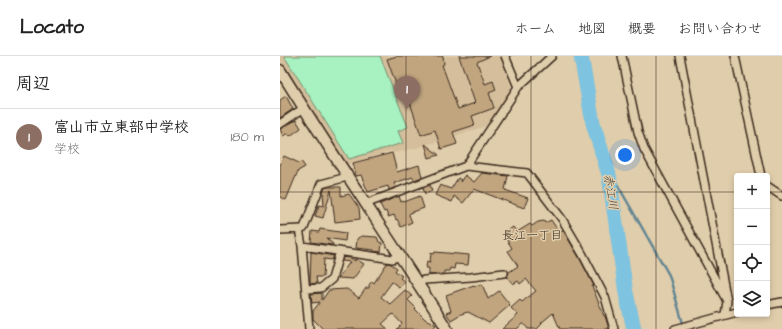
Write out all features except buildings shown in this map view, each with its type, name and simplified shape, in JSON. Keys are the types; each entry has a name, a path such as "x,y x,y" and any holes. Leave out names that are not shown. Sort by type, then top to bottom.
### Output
{"street":[{"path":"505,56 518,87"},
{"path":"622,56 638,132 644,149 727,302"},
{"path":"680,56 727,302 725,314"},
{"path":"736,56 760,173"},
{"path":"466,166 518,87 548,58"},
{"path":"280,70 347,177 400,255 447,329"},
{"path":"280,124 304,108"},
{"path":"365,204 466,166 527,173 562,219 582,254 605,297 614,329"},
{"path":"280,230 304,228 322,184 347,177"},
{"path":"770,188 782,196"},
{"path":"299,229 302,246 309,329"},
{"path":"302,246 392,259 400,255"},
{"path":"306,289 321,288 332,279 340,251"},
{"path":"418,284 424,280 504,273"},
{"path":"770,304 782,302"},
{"path":"675,329 695,326 725,314 734,312"}],"shaded area":[{"path":"280,56 500,56 513,92 489,125 416,148 393,153 391,151 348,164 280,59"}],"green space":[{"path":"284,56 380,56 408,127 398,131 403,143 349,159"}],"waterway":[{"name":"赤江川","path":"581,56 593,123 609,175 626,293 634,329"},
{"path":"609,175 616,182 669,275 684,327 688,329"}],"place":[{"name":"富山市立東部中学校","path":"407,109"}],"district":[{"name":"長江一丁目","path":"532,235"}]}
